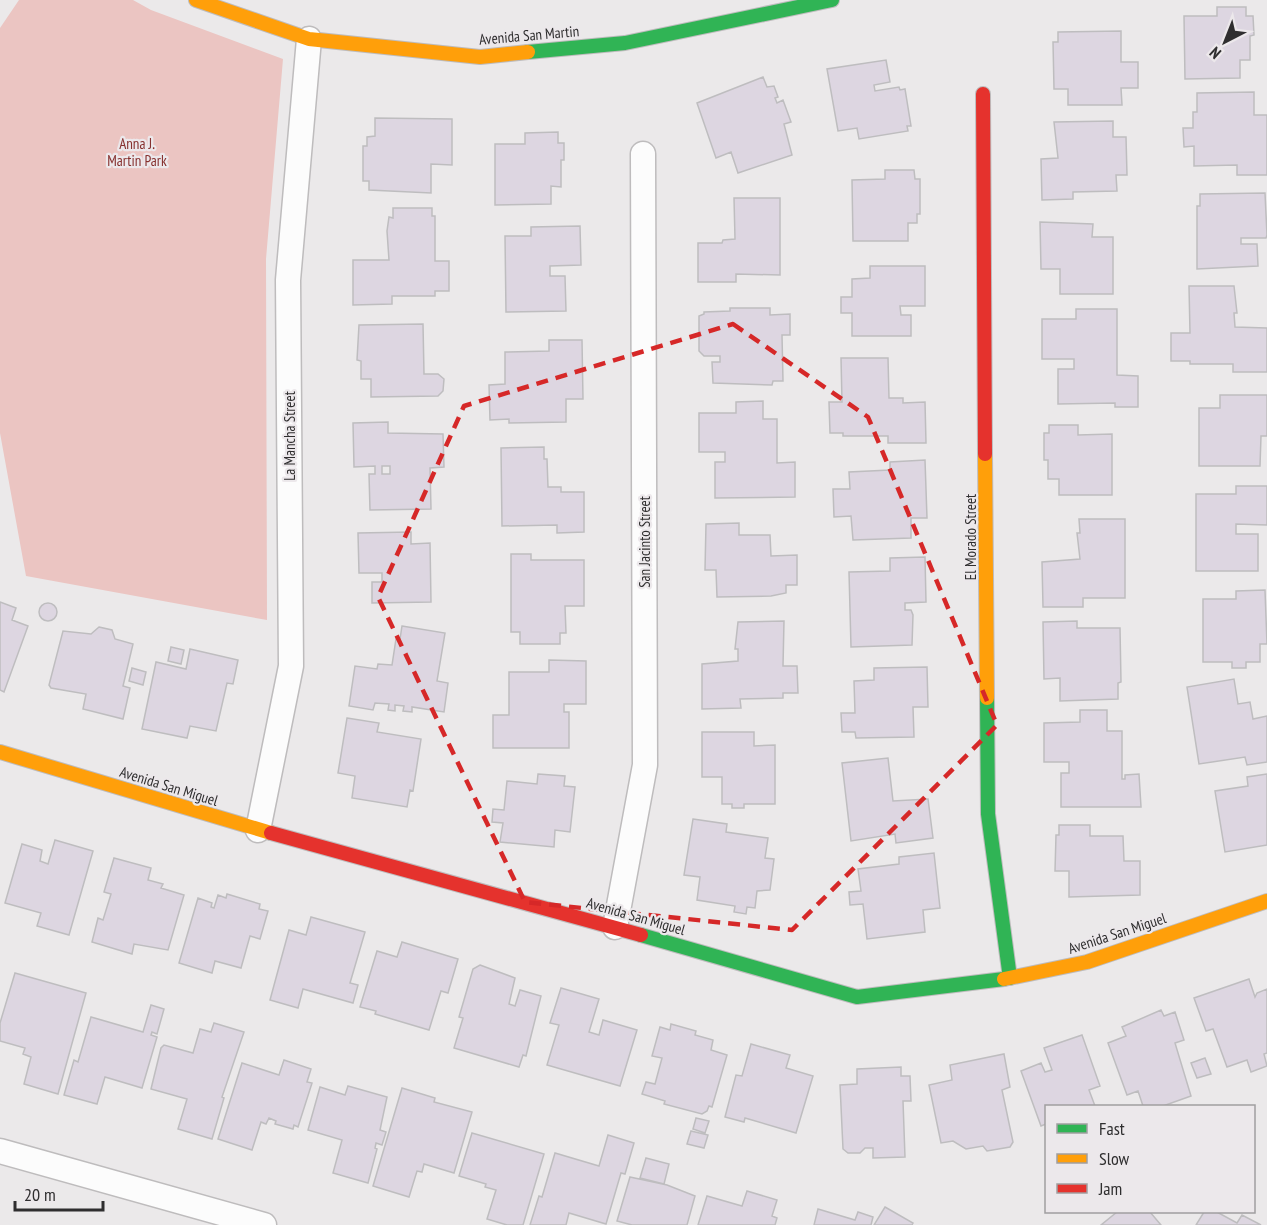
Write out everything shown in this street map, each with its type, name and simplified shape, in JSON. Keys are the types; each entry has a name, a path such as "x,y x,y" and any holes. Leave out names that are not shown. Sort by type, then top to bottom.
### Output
{"street":[{"name":"Avenida San Martin","path":"196,0 309,39 480,57 625,43 832,0"},
{"name":"La Mancha Street","path":"258,830 291,666 288,280 309,39"},
{"name":"El Morado Street","path":"983,94 988,814 1010,978"},
{"name":"San Jacinto Street","path":"615,927 645,765 643,154"},
{"name":"Avenida San Miguel","path":"0,752 258,830 615,927 857,997 1010,978 1087,962 1267,901"},
{"path":"0,1151 264,1225"}],"highlighted area":[{"path":"733,324 868,417 997,725 792,930 525,902 378,597 464,406"}],"green space":[{"name":"Anna J. Martin Park","path":"19,0 133,0 151,10 283,59 266,259 267,620 26,576 0,433 0,28"}],"building":[{"path":"1217,7 1246,7 1246,16 1253,16 1254,35 1250,36 1250,60 1240,60 1240,78 1185,79 1184,16 1217,16"},
{"path":"1121,31 1121,62 1138,62 1138,88 1121,88 1122,105 1068,105 1068,89 1054,89 1053,42 1058,42 1058,32"},
{"path":"886,60 890,82 874,85 875,91 899,87 900,90 905,89 911,126 907,126 908,131 859,139 857,128 838,131 827,69"},
{"path":"763,77 767,87 774,86 778,97 775,98 777,103 783,100 791,122 784,124 792,155 738,173 731,152 716,158 697,103"},
{"path":"1254,92 1254,115 1267,115 1267,175 1237,175 1237,165 1194,166 1194,146 1184,147 1183,128 1193,128 1193,112 1197,112 1197,93"},
{"path":"375,118 452,119 452,165 431,164 431,193 369,190 369,181 363,181 363,146 367,146 367,137 375,136"},
{"path":"1113,121 1113,137 1126,137 1127,175 1116,175 1117,191 1073,192 1073,199 1042,200 1041,159 1058,158 1054,122"},
{"path":"558,132 558,143 564,143 564,160 561,160 561,187 551,186 551,204 495,205 495,144 525,144 525,133"},
{"path":"885,170 914,170 915,179 920,179 920,214 917,214 917,223 908,223 908,241 853,241 852,180 885,179"},
{"path":"1265,193 1266,238 1241,238 1241,244 1257,244 1258,266 1197,269 1197,206 1200,206 1200,194"},
{"path":"734,198 780,198 780,275 736,274 736,282 698,282 698,243 722,243 723,240 735,239"},
{"path":"393,208 432,208 432,216 435,216 435,261 449,261 449,291 435,291 435,296 392,296 392,304 353,305 353,260 389,260 387,231 389,217 393,218"},
{"path":"1040,222 1093,224 1092,237 1113,237 1113,294 1060,294 1060,269 1041,269"},
{"path":"580,226 581,265 550,266 550,276 565,276 566,311 506,312 505,236 531,236 531,227"},
{"path":"870,266 925,266 925,306 900,306 901,315 911,315 911,336 852,336 852,313 841,313 841,297 852,297 852,279 870,278"},
{"path":"1189,286 1234,286 1237,313 1234,313 1235,327 1267,328 1267,372 1233,372 1233,364 1190,364 1190,361 1171,361 1171,333 1190,333"},
{"path":"730,308 770,308 770,315 790,314 790,335 782,335 783,381 773,381 772,385 713,383 712,362 720,362 720,356 704,356 699,351 699,316 704,312 730,311"},
{"path":"1076,309 1117,309 1117,375 1138,376 1138,407 1115,407 1115,403 1058,404 1058,369 1074,369 1074,359 1042,359 1042,319 1076,319"},
{"path":"423,324 424,374 438,374 444,379 443,391 438,396 371,397 371,379 361,379 361,361 357,360 359,325"},
{"path":"549,340 582,340 583,399 566,399 566,422 509,423 509,419 490,420 489,385 505,384 505,352 549,351"},
{"path":"841,358 888,358 889,398 903,398 903,403 925,402 926,443 888,443 888,436 843,436 843,433 830,433 829,402 842,402"},
{"path":"1220,395 1267,395 1267,436 1261,436 1260,466 1199,466 1199,408 1220,408"},
{"path":"763,401 763,419 777,419 777,463 795,462 795,497 715,498 715,462 725,462 725,452 699,452 699,413 736,413 736,402"},
{"path":"388,422 388,433 443,434 444,467 430,468 431,509 370,510 369,474 375,474 375,466 354,467 353,423","holes":["382,466 390,466 390,474 382,474"]},
{"path":"1049,425 1078,425 1078,435 1112,434 1112,495 1059,495 1059,479 1048,479 1048,460 1044,460 1044,433 1049,433"},
{"path":"544,447 548,487 561,487 561,492 584,492 584,532 557,533 557,525 502,526 501,448"},
{"path":"925,460 927,518 911,518 911,538 853,540 851,516 834,517 833,489 850,489 849,472 890,470 890,462"},
{"path":"1236,486 1267,486 1267,525 1236,524 1236,534 1258,534 1258,571 1196,571 1196,494 1236,494"},
{"path":"1079,519 1125,519 1125,598 1083,598 1083,607 1043,607 1042,562 1080,559 1077,533 1080,533"},
{"path":"739,523 739,535 770,535 771,556 797,555 797,585 786,585 786,593 771,596 717,597 716,570 705,570 706,524"},
{"path":"411,532 411,544 430,543 431,602 372,603 372,582 382,582 382,573 359,573 358,533"},
{"path":"511,554 531,554 531,560 584,560 584,606 565,606 566,633 560,633 560,644 520,644 520,632 511,632"},
{"path":"925,557 926,602 905,603 905,610 911,610 913,615 912,645 851,647 849,572 890,571 890,558"},
{"path":"1265,590 1267,644 1260,644 1260,662 1246,662 1246,668 1232,668 1232,662 1203,662 1203,599 1236,599 1236,591"},
{"path":"0,602 16,608 12,620 28,626 4,692 0,690"},
{"path":"44,603 52,603 57,608 55,619 44,621 39,616 39,608"},
{"path":"784,621 783,666 797,666 798,693 783,693 783,698 740,699 741,708 702,709 702,664 738,661 738,649 735,649 738,622"},
{"path":"1077,621 1077,628 1120,628 1121,682 1118,683 1118,699 1060,701 1060,678 1044,679 1043,622"},
{"path":"402,626 445,633 437,681 448,683 444,712 412,707 412,712 403,711 404,706 395,705 395,711 388,710 389,704 375,703 373,710 349,706 355,666 377,669 378,664 392,665 396,639 400,639"},
{"path":"99,627 112,630 115,639 133,644 123,686 130,688 123,719 83,709 86,694 51,688 49,685 63,631 91,634"},
{"path":"171,647 184,650 181,664 168,661"},
{"path":"190,649 238,660 233,684 227,683 216,731 190,726 187,738 142,729 156,662 186,669"},
{"path":"549,660 586,661 586,704 564,704 564,712 569,712 569,748 493,748 493,715 509,715 509,672 549,672"},
{"path":"927,667 928,707 913,707 914,737 856,738 855,732 842,732 841,713 855,713 854,681 874,680 874,668"},
{"path":"132,668 146,672 143,685 129,681"},
{"path":"1234,679 1238,704 1250,702 1253,719 1267,716 1267,762 1247,765 1245,757 1199,764 1187,687"},
{"path":"1080,710 1107,710 1107,731 1122,731 1122,779 1125,779 1125,775 1139,774 1141,807 1061,807 1061,773 1069,773 1069,762 1044,762 1044,723 1080,722"},
{"path":"347,718 379,723 377,732 421,739 413,791 410,790 407,807 352,798 355,776 338,773"},
{"path":"702,732 754,732 754,746 775,745 775,804 744,804 744,808 732,808 732,804 722,804 722,777 702,777"},
{"path":"888,758 893,801 928,799 933,838 896,843 895,834 851,841 842,763"},
{"path":"538,774 565,776 564,786 575,787 570,832 555,830 554,847 500,842 503,823 492,822 493,809 504,810 507,781 537,784"},
{"path":"1267,774 1267,845 1225,852 1215,791 1248,786 1247,777"},
{"path":"693,819 727,824 726,832 768,838 765,858 774,859 770,890 757,891 755,908 747,907 746,914 734,912 735,906 697,900 700,877 684,875"},
{"path":"1059,825 1090,825 1090,836 1123,836 1124,861 1140,861 1140,895 1069,897 1069,871 1055,871 1056,835 1059,835"},
{"path":"55,840 93,851 69,935 37,926 41,913 5,903 22,844 42,850 40,861 48,864"},
{"path":"934,853 940,908 923,910 925,932 867,939 863,904 850,905 849,892 861,891 858,869 899,864 899,857"},
{"path":"114,858 151,868 148,880 163,884 161,888 184,895 168,950 134,944 132,954 92,942 98,918 103,920 111,894 104,892"},
{"path":"227,894 260,904 259,909 268,911 260,939 250,936 241,968 215,961 212,973 179,963 198,898 212,903 211,907 214,908 218,895 226,898"},
{"path":"311,917 365,932 350,983 358,985 353,1003 303,989 298,1008 270,1000 289,930 306,935"},
{"path":"402,942 458,959 448,993 441,991 429,1030 375,1014 376,1011 360,1007 377,951 397,957"},
{"path":"480,965 515,978 509,1004 515,1006 520,990 541,996 526,1056 523,1055 519,1067 454,1048 463,1018 459,1017 473,969"},
{"path":"15,973 86,993 58,1094 24,1084 31,1057 23,1054 25,1048 0,1041 0,1023"},
{"path":"1249,979 1255,997 1257,993 1267,989 1267,1053 1264,1054 1267,1066 1251,1072 1247,1060 1227,1067 1213,1029 1206,1031 1194,998"},
{"path":"561,988 599,999 589,1032 599,1035 603,1020 637,1030 620,1086 547,1065 559,1025 550,1023"},
{"path":"151,1005 164,1009 157,1034 152,1032 151,1035 157,1037 142,1088 105,1077 97,1104 64,1095 74,1060 78,1062 91,1017 143,1032"},
{"path":"1161,1010 1164,1016 1175,1012 1184,1040 1175,1043 1191,1096 1166,1105 1143,1105 1138,1091 1127,1095 1108,1043 1126,1036 1122,1027"},
{"path":"214,1023 244,1032 222,1097 224,1098 212,1139 178,1129 187,1099 151,1089 161,1048 164,1045 193,1053 200,1029 211,1032"},
{"path":"671,1024 696,1031 695,1035 713,1040 711,1050 727,1055 712,1107 709,1106 702,1114 664,1104 665,1101 642,1094 646,1082 655,1084 662,1058 652,1056 660,1027 670,1030"},
{"path":"1082,1035 1100,1086 1089,1090 1095,1105 1045,1105 1045,1124 1041,1126 1021,1071 1041,1063 1045,1072 1052,1070 1044,1048"},
{"path":"751,1044 790,1055 786,1068 813,1076 796,1133 745,1118 744,1122 725,1117 736,1075 742,1076"},
{"path":"1004,1054 1010,1087 1002,1090 1013,1142 1010,1147 987,1151 983,1146 966,1149 953,1141 941,1143 929,1085 952,1080 950,1065"},
{"path":"1205,1058 1211,1074 1197,1078 1191,1063"},
{"path":"284,1060 311,1069 307,1082 312,1083 298,1127 294,1125 293,1129 275,1124 276,1121 269,1118 266,1124 261,1122 252,1150 218,1139 242,1063 279,1075"},
{"path":"901,1067 901,1076 910,1076 911,1101 903,1101 905,1157 873,1158 873,1148 865,1148 860,1153 848,1153 843,1149 840,1085 857,1084 857,1069"},
{"path":"348,1086 387,1097 380,1130 386,1132 382,1145 376,1143 375,1148 377,1149 368,1183 333,1173 342,1140 308,1130 320,1087 345,1095"},
{"path":"402,1088 435,1098 434,1102 472,1112 454,1173 424,1164 422,1172 417,1171 409,1197 373,1186"},
{"path":"696,1118 709,1121 705,1133 693,1129"},
{"path":"691,1131 708,1135 704,1148 687,1144"},
{"path":"472,1133 544,1154 523,1225 507,1225 487,1219 496,1190 485,1187 486,1184 459,1176"},
{"path":"608,1135 634,1143 625,1174 621,1173 606,1224 569,1213 566,1225 530,1225 539,1196 542,1197 555,1153 599,1166"},
{"path":"646,1158 669,1164 664,1184 640,1178"},
{"path":"630,1177 667,1185 695,1196 687,1225 632,1225 617,1221"},
{"path":"747,1191 777,1200 772,1216 777,1218 775,1225 698,1225 707,1196 742,1206"},
{"path":"885,1207 913,1223 912,1225 874,1225"},
{"path":"818,1209 855,1220 858,1212 873,1217 871,1225 814,1225"},
{"path":"1116,1213 1151,1213 1161,1225 1101,1225"},
{"path":"1203,1213 1219,1213 1237,1223 1242,1215 1261,1225 1196,1225"}],"traffic: fast":[{"path":"528,52 625,43 832,0"},
{"path":"987,698 988,814 1010,978"},
{"path":"641,935 857,997 1004,979"}],"traffic: slow":[{"path":"196,0 309,39 480,57 528,52"},
{"path":"985,454 987,698"},
{"path":"0,752 271,833"},
{"path":"1004,979 1087,962 1267,901"}],"traffic: jam":[{"path":"983,94 985,454"},
{"path":"271,833 641,935"}]}
